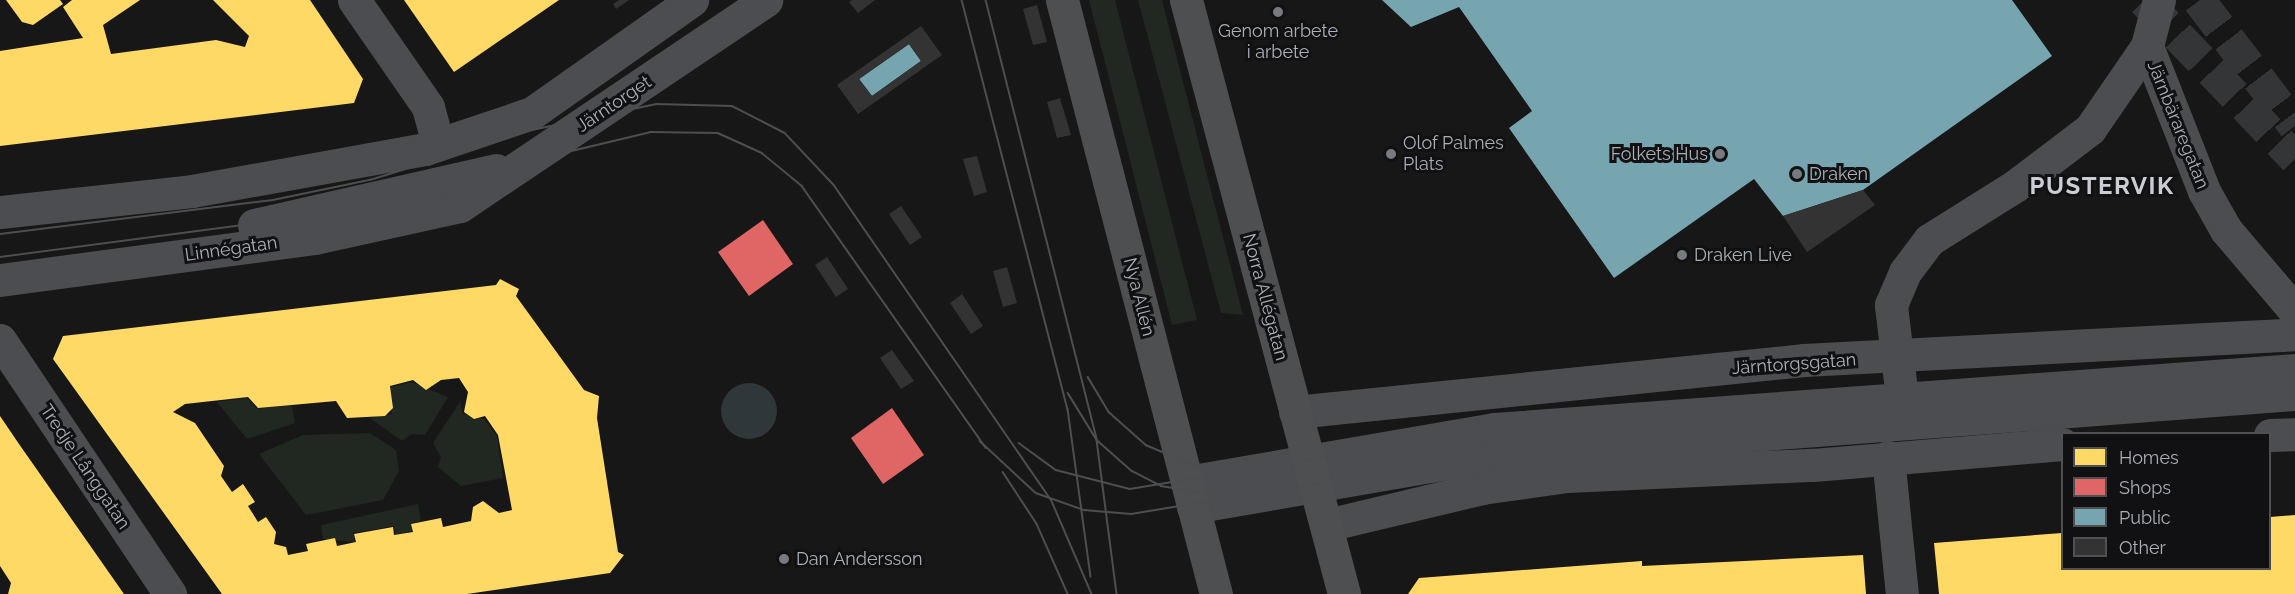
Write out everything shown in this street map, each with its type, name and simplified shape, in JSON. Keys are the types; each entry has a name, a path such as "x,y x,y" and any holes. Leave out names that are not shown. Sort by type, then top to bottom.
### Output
{"main road":[{"name":"Nya Allén","path":"1062,0 1216,594"},
{"name":"Norra Allégatan","path":"1186,0 1344,594"}],"street":[{"path":"354,0 428,107 438,145"},
{"path":"0,234 177,215 370,180 488,144 692,0"},
{"name":"Järntorget","path":"460,206 766,0"},
{"path":"2147,46 2160,0"},
{"name":"Järnbäraregatan","path":"2147,46 2204,191 2226,230 2295,310"},
{"name":"Järnbäraregatan","path":"1902,594 1897,456 1903,410 1891,305 1905,272 1929,240 2015,186 2090,129 2147,46"},
{"path":"0,212 192,191 438,145 532,113"},
{"path":"0,257 282,220 521,164"},
{"name":"Linnégatan","path":"0,280 315,238 460,206"},
{"name":"Järntorgsgatan","path":"1295,412 1804,360 1898,358 2295,334"},
{"name":"Tredje Långgatan","path":"0,340 170,594"},
{"path":"1190,494 1313,472 2295,370"},
{"path":"1903,410 2295,394"},
{"path":"2271,435 2295,434"},
{"path":"1327,525 1482,488 1567,476 2061,444"}],"shaded area":[{"path":"1089,0 1115,0 1197,320 1172,325"},
{"path":"1138,0 1162,0 1243,315 1221,313"},
{"path":"412,382 448,397 425,435 412,434 402,441 370,418 392,414 391,387"},
{"path":"743,383 755,383 765,387 773,395 777,411 773,427 765,435 755,439 743,439 733,435 725,427 721,417 721,405 725,395 733,387"},
{"path":"247,398 258,409 291,402 295,423 247,439 217,402"},
{"path":"460,402 463,414 484,419 497,436 503,478 461,486 438,467 441,457 433,443"},
{"path":"370,433 396,450 399,471 383,500 306,515 259,454 303,435"},
{"path":"418,504 421,521 411,523 412,531 396,534 394,526 353,533 355,542 323,539 321,525"}],"building: Homes":[{"path":"6,0 60,0 63,4 33,25 22,22"},
{"path":"72,0 140,0 103,25 111,54 216,40 245,47 249,36 213,0 310,0 363,79 354,103 0,146 0,51 83,38 63,7"},
{"path":"404,0 559,0 454,72"},
{"path":"500,279 519,289 516,296 584,390 599,396 597,418 618,552 624,555 610,573 467,594 222,594 53,359 63,336 496,285","holes":["459,378 468,392 464,412 474,419 485,416 498,435 512,510 499,513 483,501 473,507 471,521 443,527 441,518 411,524 413,532 394,535 393,527 354,534 356,542 337,546 335,538 306,544 308,551 288,555 286,547 274,544 276,532 266,517 258,522 248,506 255,502 243,484 232,492 221,476 224,466 195,423 173,412 185,404 248,397 258,408 336,401 347,418 385,416 393,408 390,386 413,380 426,390 441,380"]},
{"path":"0,416 124,594 8,594 11,583 0,566"},
{"path":"2295,515 2295,594 1939,594 1934,543 2061,533 2061,570 2271,570 2271,517"},
{"path":"1863,555 1866,594 1408,594 1419,578 1642,561 1642,566"}],"building: Shops":[{"path":"763,220 793,264 749,296 718,252"},
{"path":"892,408 924,455 883,484 851,438"}],"building: Public":[{"name":"Folkets Hus","path":"1382,0 2012,0 2052,56 1863,190 1783,216 1754,179 1614,278 1509,128 1532,111 1459,7 1411,27"},
{"path":"909,44 921,61 872,96 859,79"}],"building: Other":[{"path":"619,0 629,0 616,9 613,4"},
{"path":"852,0 875,0 858,13 849,2"},
{"path":"1037,5 1047,42 1033,45 1023,9"},
{"path":"921,26 942,55 858,114 837,85","holes":["909,44 921,61 872,96 859,79"]},
{"path":"1060,98 1071,135 1057,138 1047,102"},
{"path":"977,156 987,192 974,196 963,159"},
{"path":"1863,190 1875,205 1807,252 1783,216"},
{"path":"901,206 922,237 910,245 889,214"},
{"path":"827,257 848,289 836,297 815,265"},
{"path":"1007,267 1017,303 1003,307 993,271"},
{"path":"962,294 983,326 971,334 950,303"},
{"path":"892,350 914,381 901,389 880,358"}],"tunnel":[{"path":"2144,0 2295,158"},
{"path":"2199,0 2295,126"}],"tram line":[{"path":"499,136 697,0"},
{"path":"534,156 766,0"},
{"path":"962,0 1068,409 1091,576"},
{"path":"986,0 1097,440 1117,594"},
{"path":"0,234 273,200 370,180 532,130 656,104 732,106 785,133 834,185 1051,499 1092,594"},
{"path":"0,257 282,220 650,132 718,133 762,153 802,186 986,448"},
{"path":"1019,443 1056,470 1130,489 1494,429 2295,370"},
{"path":"1088,377 1109,412 1146,445 1193,465 1224,469"},
{"path":"1068,393 1097,440 1132,471 1161,486 1223,496"},
{"path":"980,441 1036,493 1084,510 1131,514 1499,454 2295,394"},
{"path":"1003,472 1037,524 1068,594"}],"place":[{"name":"Genom arbete i arbete","path":"1278,12"},
{"name":"Olof Palmes Plats","path":"1391,154"},
{"name":"Folkets Hus","path":"1720,154"},
{"name":"Draken","path":"1797,174"},
{"name":"Draken Live","path":"1682,255"},
{"name":"Dan Andersson","path":"784,559"}],"district":[{"name":"PUSTERVIK","path":"2102,186"}]}
